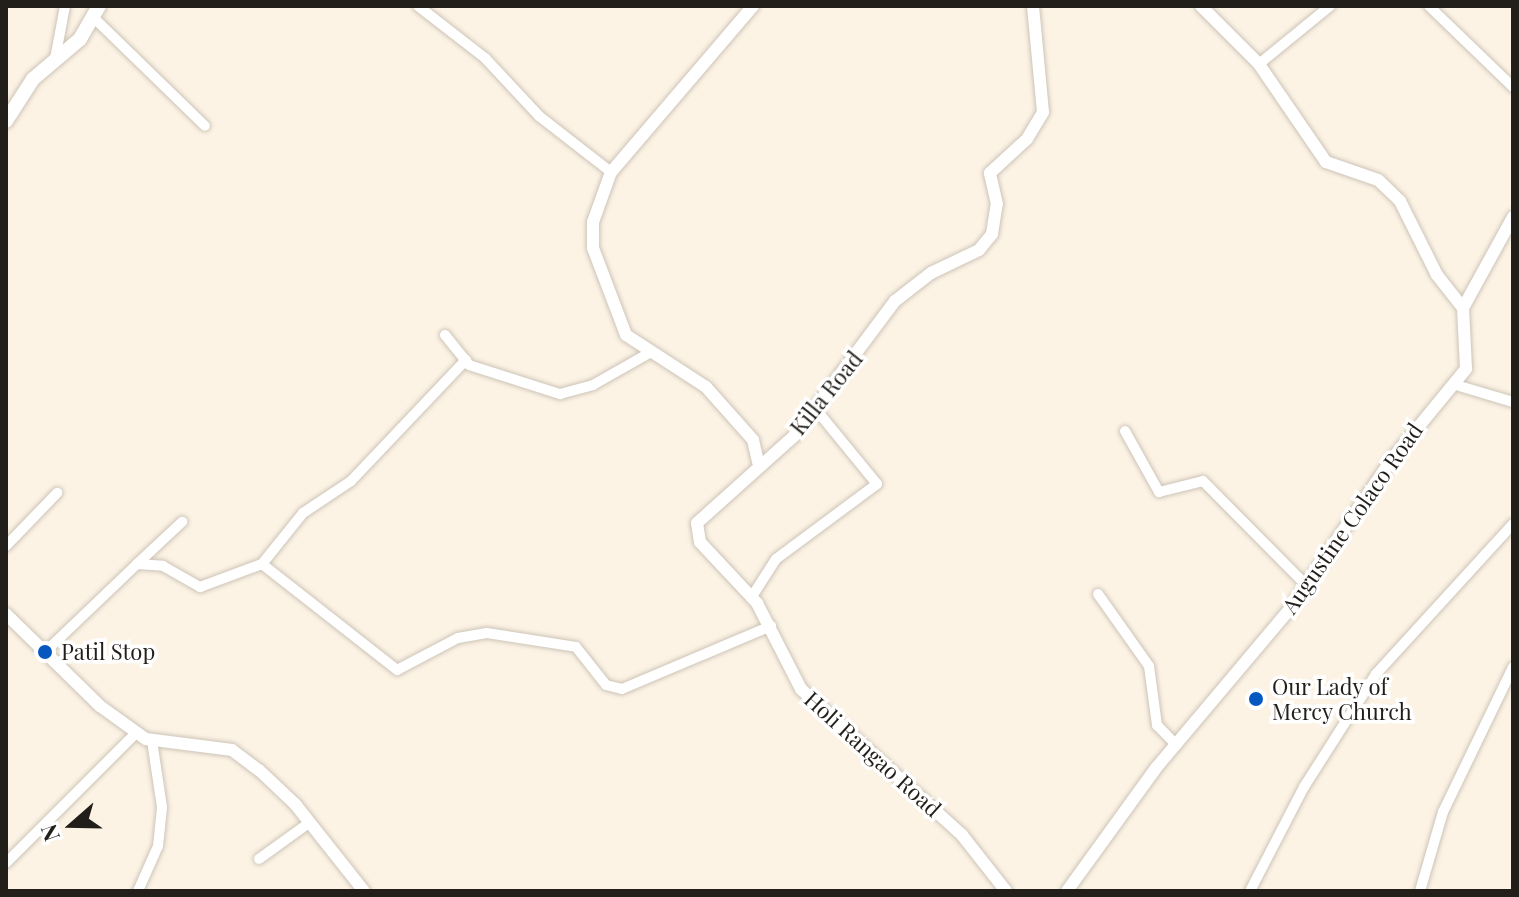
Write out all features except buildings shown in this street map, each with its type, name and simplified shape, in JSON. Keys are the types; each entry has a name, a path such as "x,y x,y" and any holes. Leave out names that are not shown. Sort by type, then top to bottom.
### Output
{"main road":[{"path":"6,121 55,59 80,39 96,12"}],"street":[{"path":"55,59 65,6"},
{"path":"418,6 485,58 539,116 611,172"},
{"path":"753,6 611,172 593,222 593,248 626,335 651,352 681,365 706,387 753,440 758,462"},
{"name":"Killa Road","path":"758,462 794,436 814,407 852,366 895,301 931,273 979,250 992,234 997,204 990,173 1027,139 1043,112 1033,6"},
{"path":"1201,6 1259,64 1326,162 1378,180 1400,201 1437,275 1463,308 1513,217"},
{"path":"1259,64 1330,6"},
{"path":"1429,6 1513,87"},
{"path":"96,12 205,126"},
{"name":"Augustine Colaco Road","path":"1067,891 1176,745 1306,585 1423,417 1456,385 1469,344 1463,308"},
{"path":"445,335 466,360 560,394 593,385 651,352"},
{"path":"137,564 163,566 200,587 262,564 303,513 351,481 466,360"},
{"path":"1456,385 1513,402"},
{"path":"751,598 776,559 877,484 814,407"},
{"path":"1125,431 1159,492 1203,481 1306,585"},
{"name":"Holi Rangao Road","path":"758,462 697,523 700,542 751,598 771,626 801,689 821,713 962,835 1006,891"},
{"path":"6,546 57,493"},
{"path":"45,652 182,522"},
{"path":"1250,891 1304,787 1376,674 1513,524"},
{"path":"262,564 388,669 397,670 458,638 487,633 576,647 606,685 622,689 771,626"},
{"path":"1098,594 1149,666 1157,725 1176,745"},
{"path":"6,614 136,733 152,741 232,750 309,823 364,891"},
{"path":"1420,891 1443,812 1513,667"},
{"path":"6,863 136,733"},
{"path":"138,891 158,846 162,807 152,741"},
{"path":"259,859 309,823"}],"place":[{"name":"Patil Stop","path":"45,652"},
{"name":"Our Lady of Mercy Church","path":"1256,699"}]}
